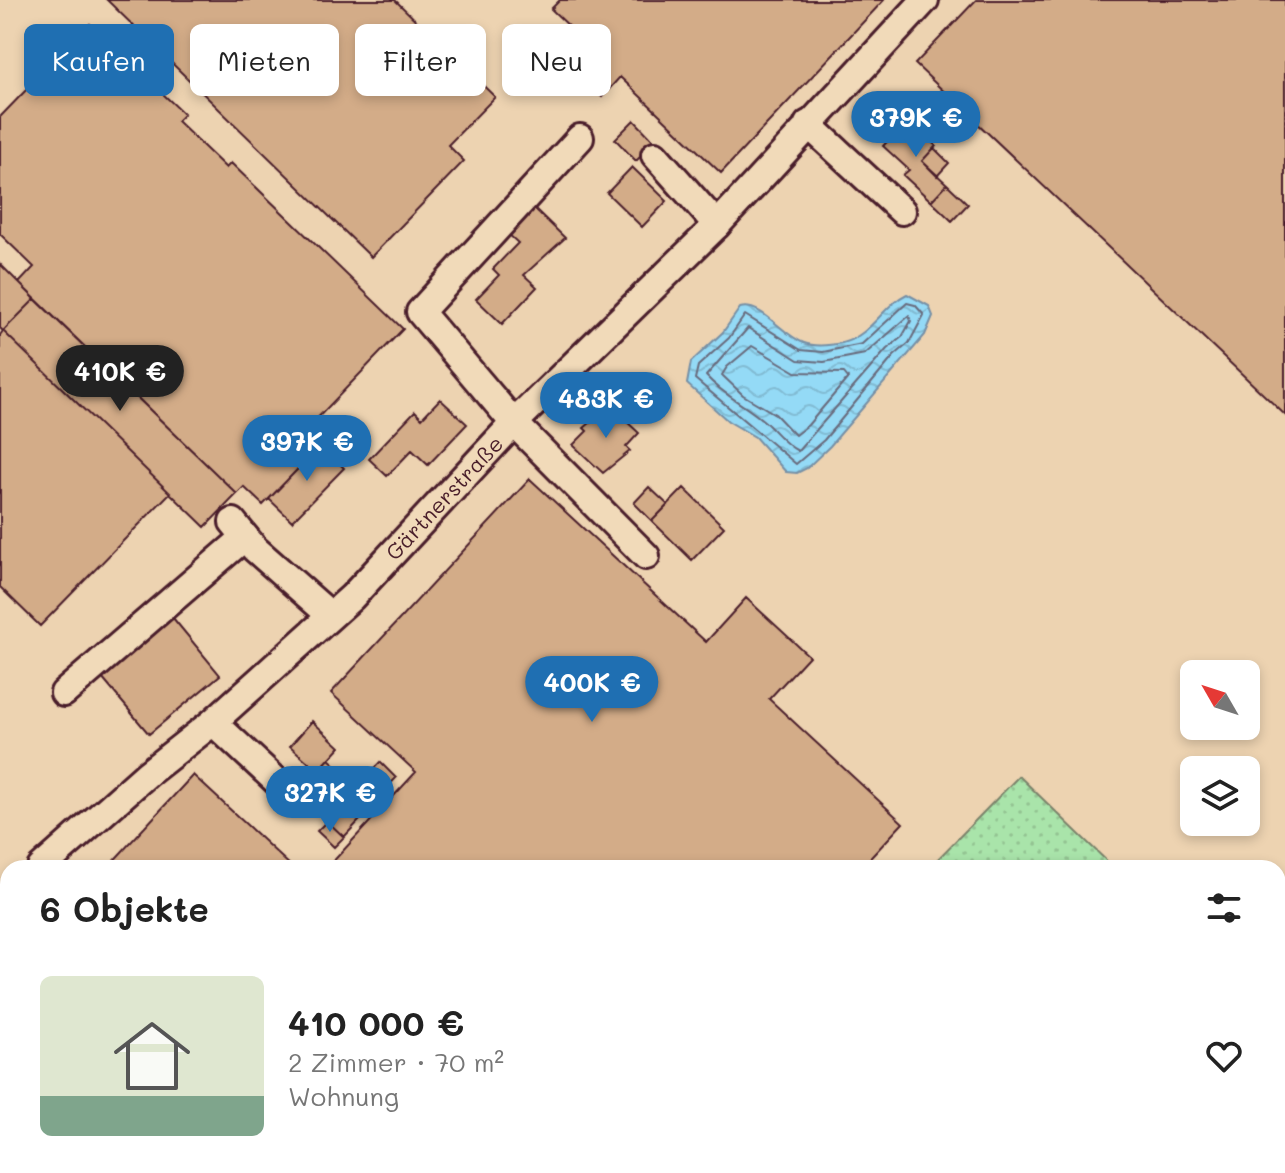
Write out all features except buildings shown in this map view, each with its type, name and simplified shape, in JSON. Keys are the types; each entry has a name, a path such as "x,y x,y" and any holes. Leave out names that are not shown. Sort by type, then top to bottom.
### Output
{"street":[{"name":"Gärtnerstraße","path":"50,860 147,774 213,722 352,597 514,423 717,225 925,0"},
{"path":"808,124 902,211"},
{"path":"580,138 420,312 514,423 646,556"},
{"path":"655,155 717,225"},
{"path":"64,693 239,529 330,615"},
{"path":"213,722 284,788"}],"green space":[{"path":"1019,776 1106,860 937,860"}],"water":[{"path":"907,294 929,306 933,316 925,335 830,446 807,468 797,473 786,472 755,437 728,421 687,384 691,362 723,332 740,308 756,310 804,343 828,345 842,343 861,334"}]}
